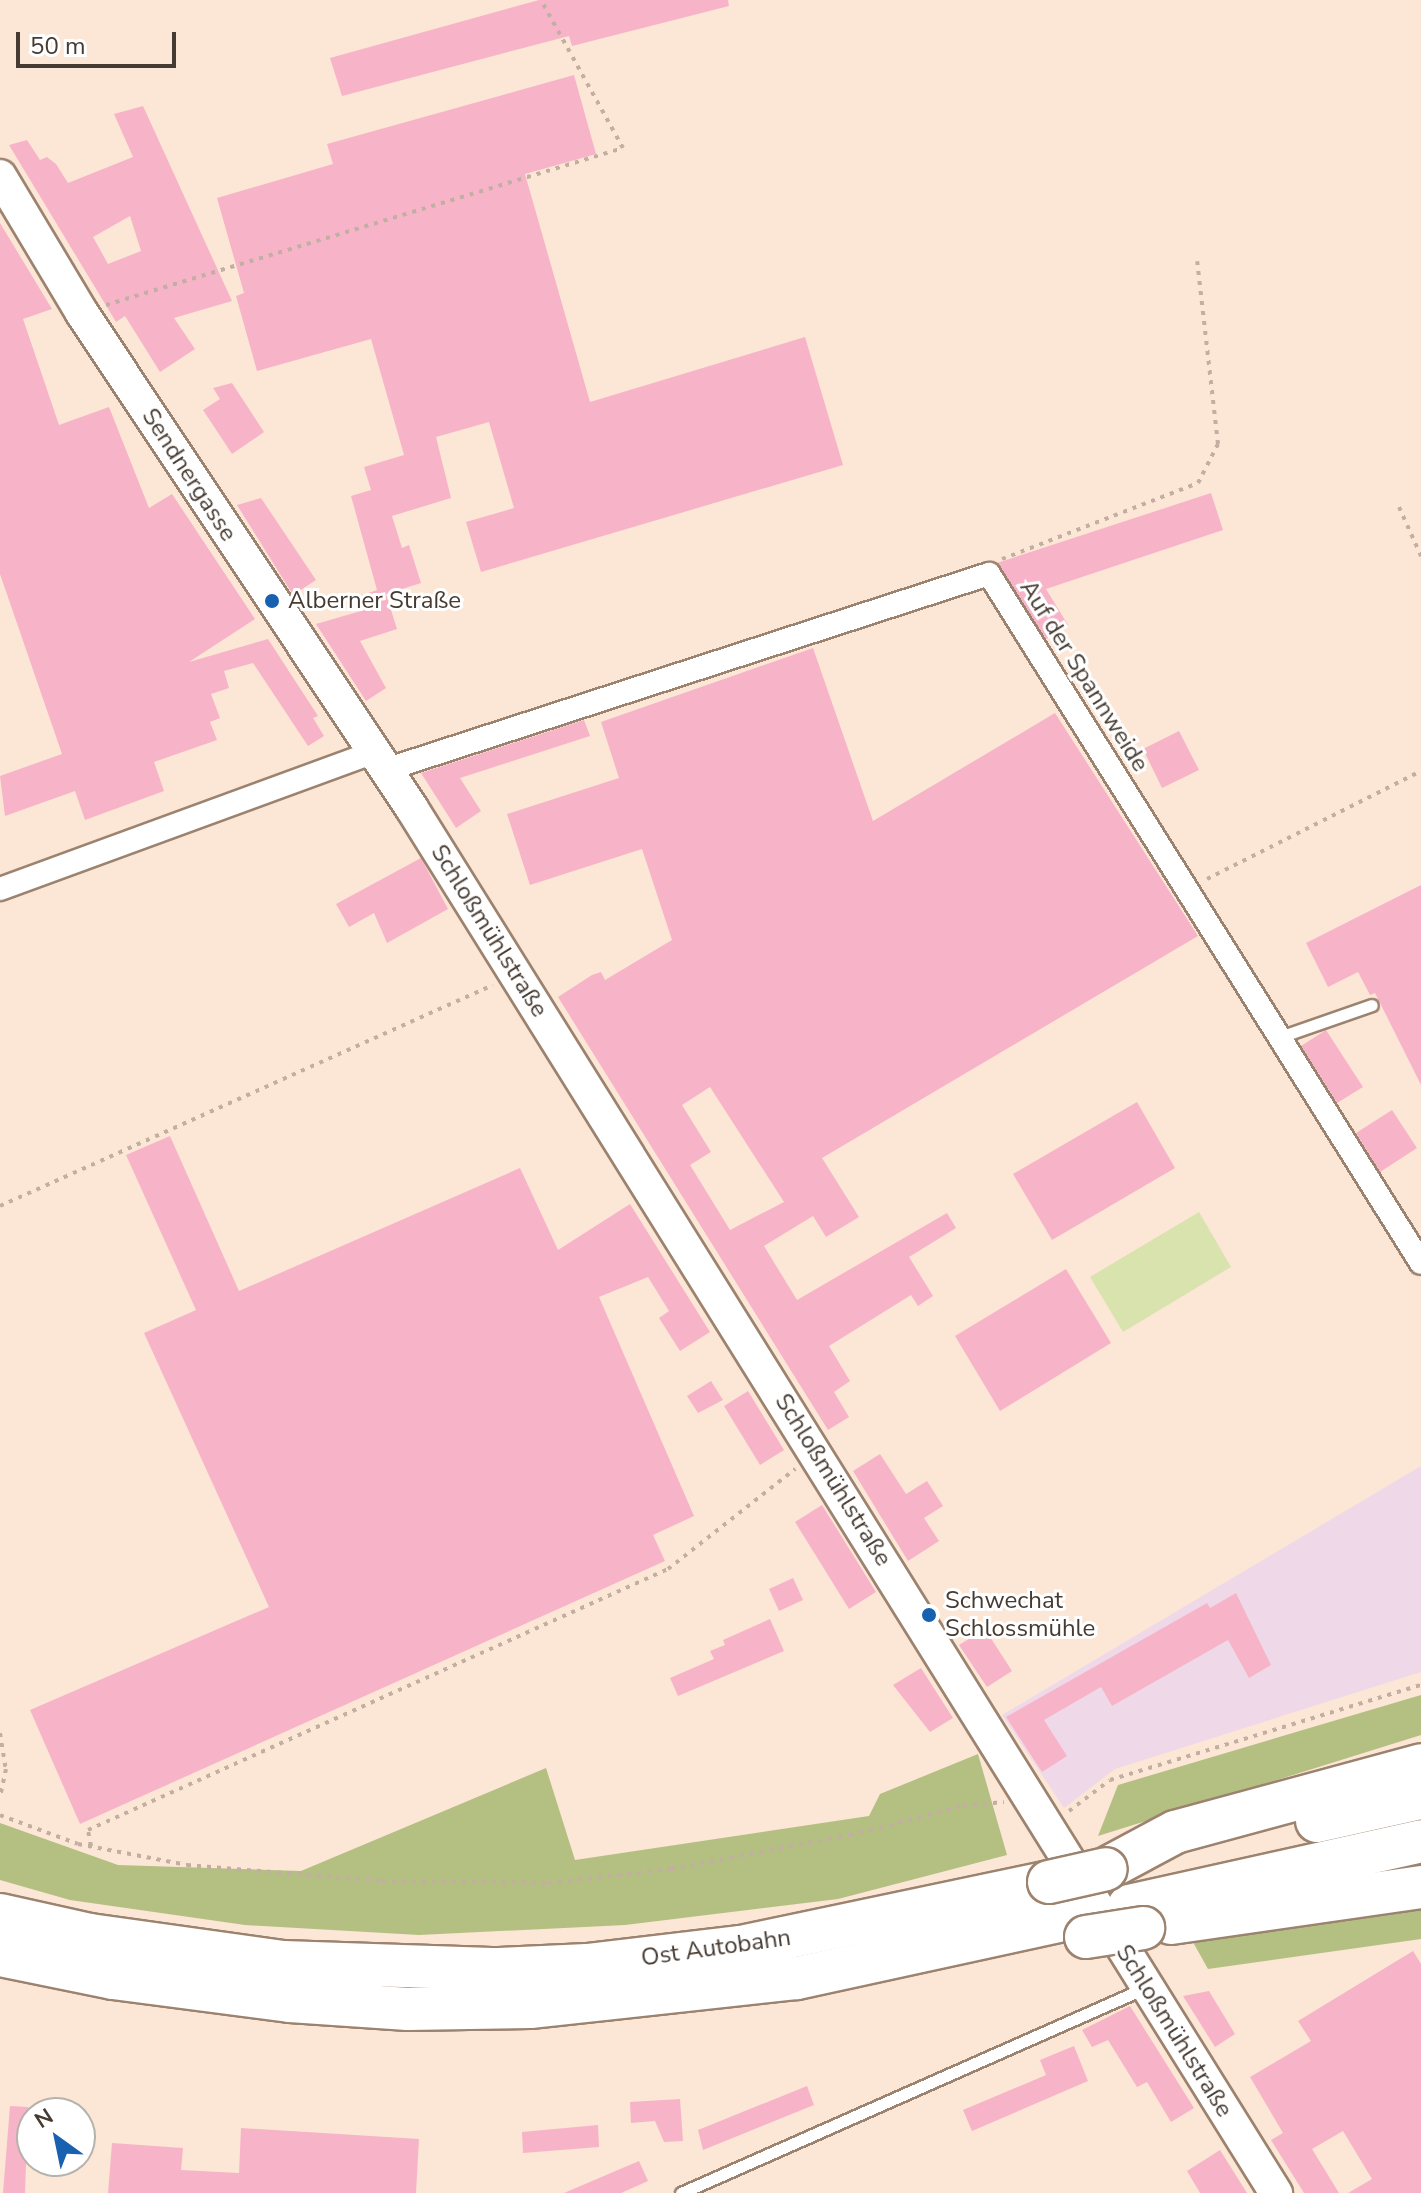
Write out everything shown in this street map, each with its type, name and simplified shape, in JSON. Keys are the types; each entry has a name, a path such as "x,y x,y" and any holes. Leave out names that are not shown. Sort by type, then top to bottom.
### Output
{"highway":[{"path":"1106,1869 1175,1832 1421,1765"},
{"name":"Ost Autobahn","path":"0,1915 131,1942 283,1962 499,1969 587,1965 741,1947 1049,1882 1421,1798"},
{"name":"Ost Autobahn","path":"0,1955 126,1980 290,2001 408,2009 530,2007 713,1991 983,1940 1136,1917 1421,1841"},
{"path":"1136,1917 1421,1887"}],"street":[{"name":"Sendnergasse","path":"0,176 82,313 379,762"},
{"name":"Auf der Spannweide","path":"379,762 989,574 1421,1263"},
{"path":"0,889 328,774 379,762"},
{"name":"Schloßmühlstraße","path":"379,762 517,975 816,1452 1145,1988 1276,2193"}],"lane":[{"path":"1280,1037 1372,1005"},
{"path":"681,2193 1145,1988"}],"path":[{"path":"82,313 623,148 541,0"},
{"path":"989,574 987,565 1198,483 1218,444 1197,261"},
{"path":"1399,507 1421,556"},
{"path":"1187,889 1421,771"},
{"path":"0,1206 517,975"},
{"path":"91,1846 88,1830 668,1569 816,1452"},
{"path":"1048,1828 1110,1780 1421,1685"},
{"path":"0,1733 6,1769 0,1798"},
{"path":"0,1815 91,1846 187,1865 352,1879 548,1883 671,1869 850,1835 963,1806 1030,1798"}],"shaded area":[{"path":"1421,1466 1421,1672 1115,1769 1064,1808 1002,1715"}],"green space":[{"path":"1199,1212 1231,1267 1123,1332 1090,1277"},
{"path":"1421,1695 1421,1735 1098,1836 1118,1785"},
{"path":"978,1754 1007,1855 838,1899 625,1925 419,1935 245,1925 70,1900 0,1880 0,1823 118,1865 301,1871 546,1768 575,1860 869,1816 880,1794"},
{"path":"1421,1900 1421,1939 1208,1969 1189,1935"}],"building":[{"path":"539,0 728,0 729,6 572,46 569,36 342,96 330,58"},
{"path":"574,75 596,154 525,174 590,402 805,337 843,465 481,572 466,522 514,508 489,422 436,437 451,498 392,516 402,548 409,545 421,583 386,594 397,629 360,641 386,688 366,701 316,624 361,611 357,597 377,590 351,496 371,490 364,467 404,455 371,339 257,371 236,296 244,293 217,198 333,164 327,144"},
{"path":"143,106 232,301 174,318 195,349 160,372 125,316 116,322 9,145 27,140 40,160 47,157 56,164 68,183 133,157 114,114","holes":["130,216 141,251 108,264 93,237"]},
{"path":"0,223 52,309 23,319 59,425 109,407 149,508 172,494 255,619 189,662 268,639 318,716 313,718 324,736 308,746 253,663 224,671 229,688 211,694 220,718 210,722 217,740 154,762 164,791 85,820 75,791 5,816 0,776 62,754 0,574"},
{"path":"232,383 264,432 232,454 203,410 220,399 213,388"},
{"path":"1211,493 1223,530 1046,589 1068,625 1046,639 997,563"},
{"path":"261,498 316,580 293,595 237,505"},
{"path":"813,648 873,821 1055,713 1198,936 822,1158 859,1217 826,1237 813,1216 764,1246 797,1300 947,1213 956,1228 909,1257 933,1296 918,1306 911,1295 829,1346 850,1381 834,1392 849,1417 828,1430 558,997 592,975 601,972 605,980 672,940 642,849 530,885 507,814 619,778 601,722","holes":["710,1087 784,1202 730,1230 690,1165 711,1152 682,1105"]},
{"path":"584,720 590,736 460,778 481,811 456,828 421,773"},
{"path":"1179,731 1199,770 1162,788 1143,749"},
{"path":"421,858 448,909 387,943 374,913 349,927 336,904"},
{"path":"1421,885 1421,1085 1375,993 1370,995 1358,972 1328,987 1306,943"},
{"path":"1326,1030 1363,1087 1337,1103 1301,1046"},
{"path":"1137,1102 1175,1168 1052,1240 1013,1174"},
{"path":"1392,1110 1417,1148 1380,1172 1356,1133"},
{"path":"170,1136 239,1291 520,1168 558,1250 630,1204 710,1332 680,1351 659,1318 669,1311 648,1277 599,1297 694,1516 653,1535 665,1561 80,1824 30,1710 269,1607 144,1333 196,1310 126,1155"},
{"path":"1066,1269 1111,1343 1000,1411 955,1336"},
{"path":"711,1381 723,1400 698,1413 687,1396"},
{"path":"748,1391 784,1450 760,1465 724,1406"},
{"path":"880,1454 906,1494 927,1481 943,1506 924,1518 939,1541 908,1561 853,1471"},
{"path":"822,1505 876,1592 849,1609 795,1522"},
{"path":"793,1578 803,1600 779,1611 769,1589"},
{"path":"1236,1593 1271,1665 1249,1678 1228,1640 1112,1706 1101,1687 1044,1720 1067,1756 1042,1772 1006,1717 1207,1603 1210,1608"},
{"path":"770,1619 784,1651 678,1696 670,1678 714,1659 710,1651 725,1645 723,1640"},
{"path":"985,1629 1012,1671 987,1687 959,1645"},
{"path":"921,1668 953,1718 930,1732 893,1685"},
{"path":"1413,1951 1421,1964 1421,2193 1348,2193 1372,2179 1343,2131 1312,2149 1339,2193 1304,2193 1271,2140 1283,2133 1250,2077 1311,2041 1298,2021"},
{"path":"1209,1991 1235,2034 1215,2047 1183,1996"},
{"path":"1130,2006 1194,2108 1171,2122 1147,2082 1137,2087 1108,2040 1092,2047 1082,2030"},
{"path":"1074,2046 1088,2081 972,2131 963,2110 1046,2075 1040,2060"},
{"path":"807,2086 814,2105 703,2150 698,2130"},
{"path":"680,2099 683,2141 664,2142 655,2121 631,2123 630,2102"},
{"path":"10,2106 16,2106 16,2177 26,2177 25,2193 3,2193"},
{"path":"598,2125 599,2147 523,2153 522,2132"},
{"path":"241,2128 419,2139 416,2193 108,2193 112,2143 183,2148 181,2170 239,2173"},
{"path":"1220,2150 1247,2193 1200,2193 1187,2171"},
{"path":"639,2161 648,2181 621,2193 564,2193"}],"place":[{"name":"Alberner Straße","path":"272,601"},
{"name":"Schwechat Schlossmühle","path":"929,1615"}]}
